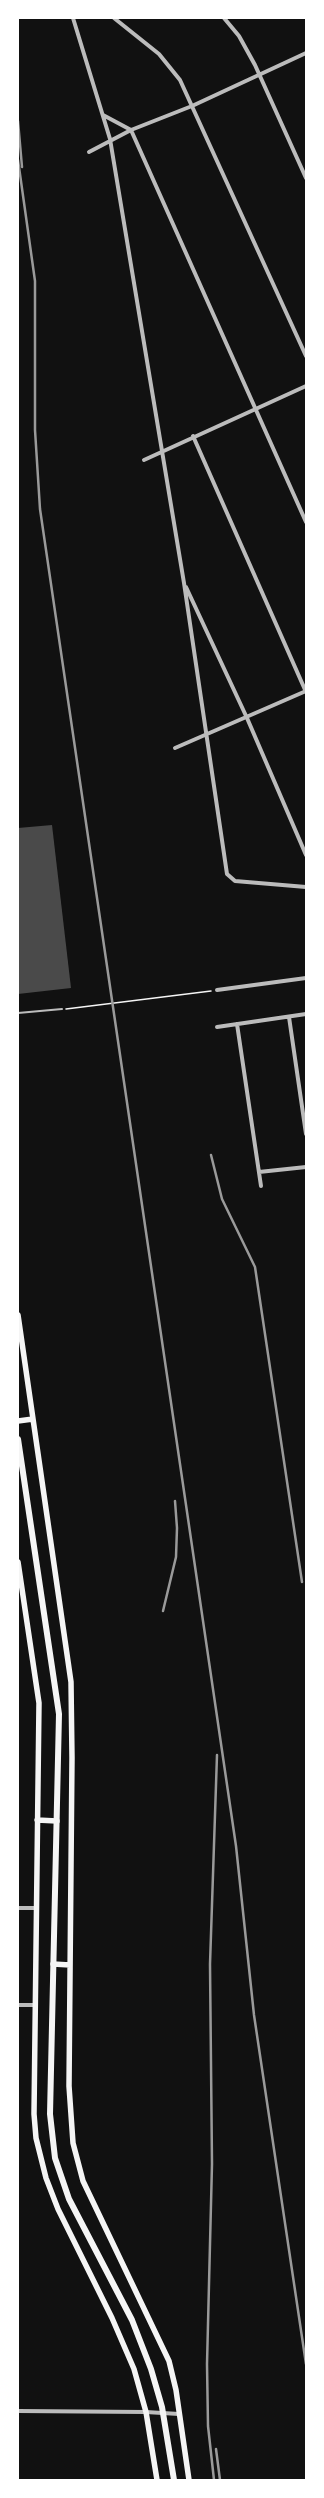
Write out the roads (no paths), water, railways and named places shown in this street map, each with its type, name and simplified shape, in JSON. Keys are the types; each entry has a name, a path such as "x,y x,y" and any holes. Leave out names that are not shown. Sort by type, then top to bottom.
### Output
{"main road":[{"path":"18,1315 71,1682 72,1758 68,2086 72,2143 83,2181 169,2360 189,2480"},
{"path":"18,1421 33,1419"},
{"path":"18,1439 59,1714 50,2114 55,2158 68,2199 132,2320 151,2369 163,2413 174,2480"},
{"path":"18,1562 39,1703 34,2114 41,2161 58,2209 125,2345 146,2412 157,2480"},
{"path":"37,1820 56,1821"},
{"path":"53,1964 70,1966"}],"street":[{"path":"73,18 110,139 184,583 206,736 229,877 235,881 306,887"},
{"path":"114,18 159,54 178,77 306,356"},
{"path":"224,18 242,41 260,76 306,178"},
{"path":"89,152 110,139 192,106 260,76 306,53"},
{"path":"103,115 131,130 306,522"},
{"path":"144,460 162,449 306,386"},
{"path":"175,748 206,736 306,691 193,436"},
{"path":"184,583 247,718 306,855"},
{"path":"217,990 306,978"},
{"path":"217,1027 306,1014"},
{"path":"289,1016 306,1134"},
{"path":"237,1024 261,1186"},
{"path":"259,1172 306,1167"},
{"path":"18,1908 36,1908"},
{"path":"18,2005 35,2005"},
{"path":"18,2411 146,2412 179,2414"}],"lane":[{"path":"18,1013 62,1009"}],"railway":[{"path":"18,121 22,167"},
{"path":"18,160 35,281 35,430 40,509 236,1846 254,2015 306,2364"},
{"path":"211,1155 222,1199 255,1267 302,1582"},
{"path":"163,1611 176,1557 177,1528 175,1501"},
{"path":"214,2480 208,2426 207,2364 212,2164 210,1964 217,1755"},
{"path":"216,2449 220,2480"}]}
